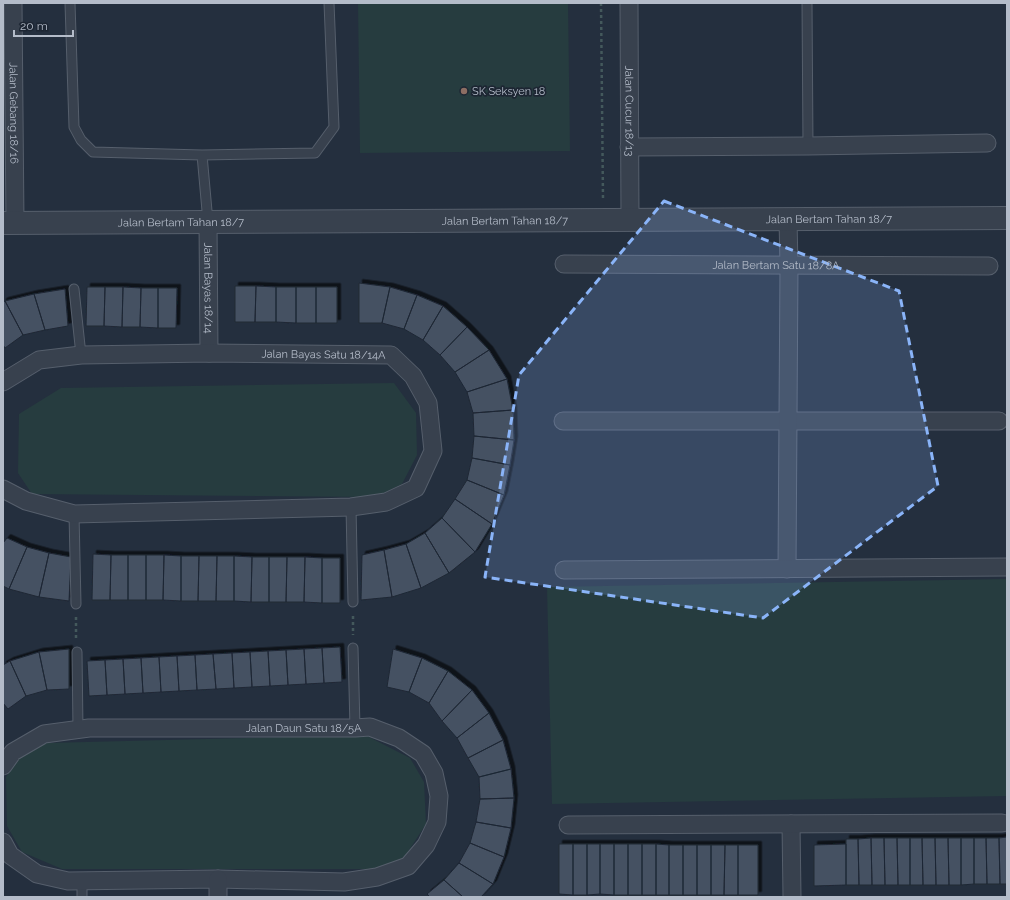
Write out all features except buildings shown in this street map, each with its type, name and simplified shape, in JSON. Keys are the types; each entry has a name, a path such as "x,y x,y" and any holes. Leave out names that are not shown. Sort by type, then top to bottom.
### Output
{"street":[{"name":"Jalan Gebang 18/16","path":"9,223 9,152 13,3"},
{"name":"Jalan Cucur 18/13","path":"629,3 630,220"},
{"path":"629,146 808,146 987,143"},
{"name":"Jalan Bertam Tahan 18/7","path":"9,223 1007,218"},
{"path":"787,569 790,266 788,219"},
{"name":"Jalan Bayas 18/14","path":"208,222 209,353"},
{"name":"Jalan Bertam Satu 18/8A","path":"564,264 988,266"},
{"name":"Jalan Bayas Satu 18/14A","path":"3,382 39,360 81,355 209,353 391,355 413,376 428,403 433,451 416,488 386,502 351,507 74,514 26,501 3,488"},
{"path":"563,420 999,421"},
{"path":"564,570 1006,567"},
{"name":"Jalan Daun Satu 18/5A","path":"3,766 13,752 44,734 78,729 370,727 399,738 423,754 434,773 439,796 437,822 426,845 408,866 377,877 344,882 218,879 82,889 68,881 37,874 10,855 3,842"},
{"path":"568,825 1002,823"},
{"path":"791,824 792,897"},
{"path":"218,879 218,897"}],"lane":[{"path":"70,3 74,127 81,140 93,152 202,155 315,153 334,127 329,3"},
{"path":"807,3 808,146"},
{"path":"202,155 208,222"},
{"path":"74,289 81,355"},
{"path":"351,507 353,602"},
{"path":"74,514 76,604"},
{"path":"353,648 355,728"},
{"path":"76,652 78,729"}],"path":[{"path":"601,3 604,220"},
{"path":"353,602 353,648"},
{"path":"76,604 76,652"}],"highlighted area":[{"path":"664,201 899,291 938,486 763,618 485,577 519,375"}],"green space":[{"name":"SK Seksyen 18","path":"358,3 568,3 570,151 360,153"},
{"path":"394,383 416,413 417,455 402,484 376,497 32,494 18,473 19,414 61,388"},
{"path":"1007,579 1007,796 552,804 547,587"},
{"path":"365,735 410,758 424,782 426,824 404,858 377,869 62,869 22,852 7,826 6,777 20,758 46,743"}],"place":[{"name":"SK Seksyen 18","path":"464,91"}]}
